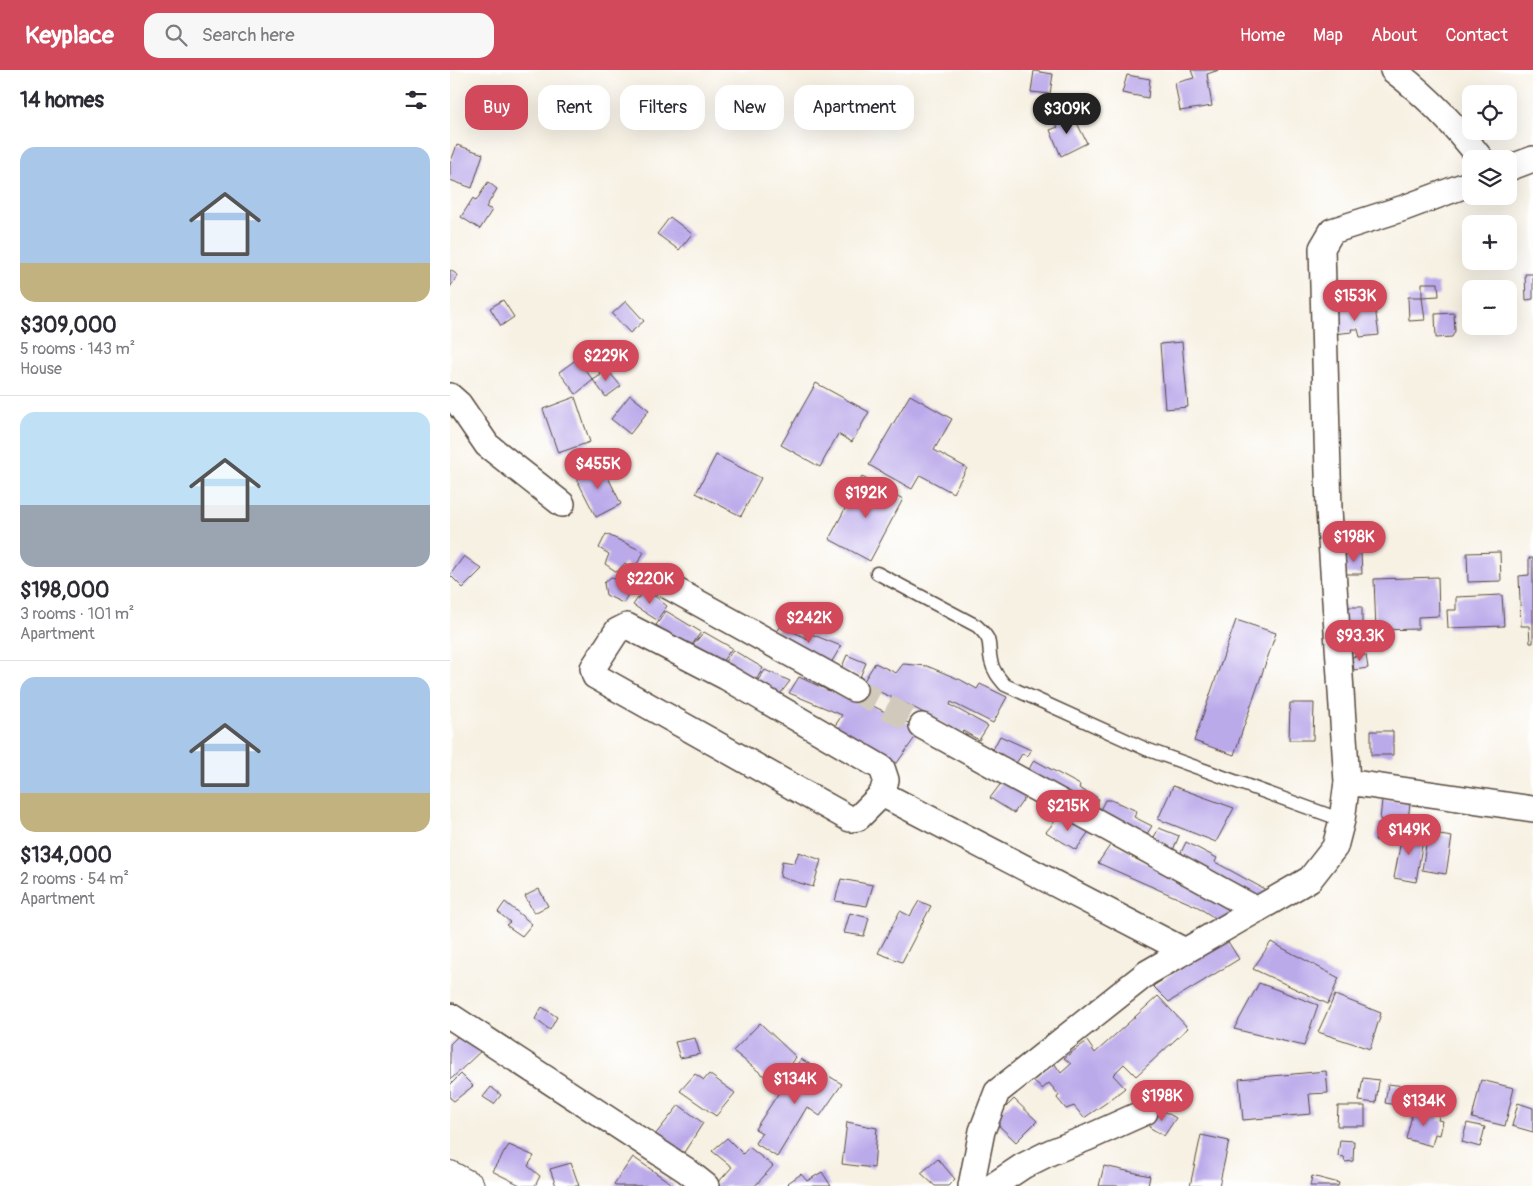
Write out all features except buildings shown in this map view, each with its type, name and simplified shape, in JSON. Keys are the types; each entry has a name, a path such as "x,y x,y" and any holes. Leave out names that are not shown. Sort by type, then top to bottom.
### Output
{"street":[{"path":"1393,70 1414,86 1461,133 1474,150"},
{"path":"1517,165 1533,159"},
{"path":"971,1186 982,1131 997,1092 1147,973 1310,879 1335,847 1342,820 1346,782 1329,510 1322,248 1332,231 1404,208 1462,186"},
{"path":"450,396 459,404 487,445 562,504"},
{"path":"657,580 854,689"},
{"path":"627,626 726,677 882,768 886,780 882,794 858,818 850,819 595,676 593,668 617,631 627,626"},
{"path":"922,726 1257,910"},
{"path":"1346,782 1533,809"},
{"path":"882,794 1185,951"},
{"path":"450,1016 686,1170 706,1186"},
{"path":"993,1186 1023,1166 1051,1152 1145,1112"},
{"path":"450,1175 470,1186"}],"lane":[{"path":"877,573 977,626 984,632 990,642 991,660 996,674 1005,685 1146,749 1342,820"}],"tunnel":[{"path":"854,689 922,726"}]}
